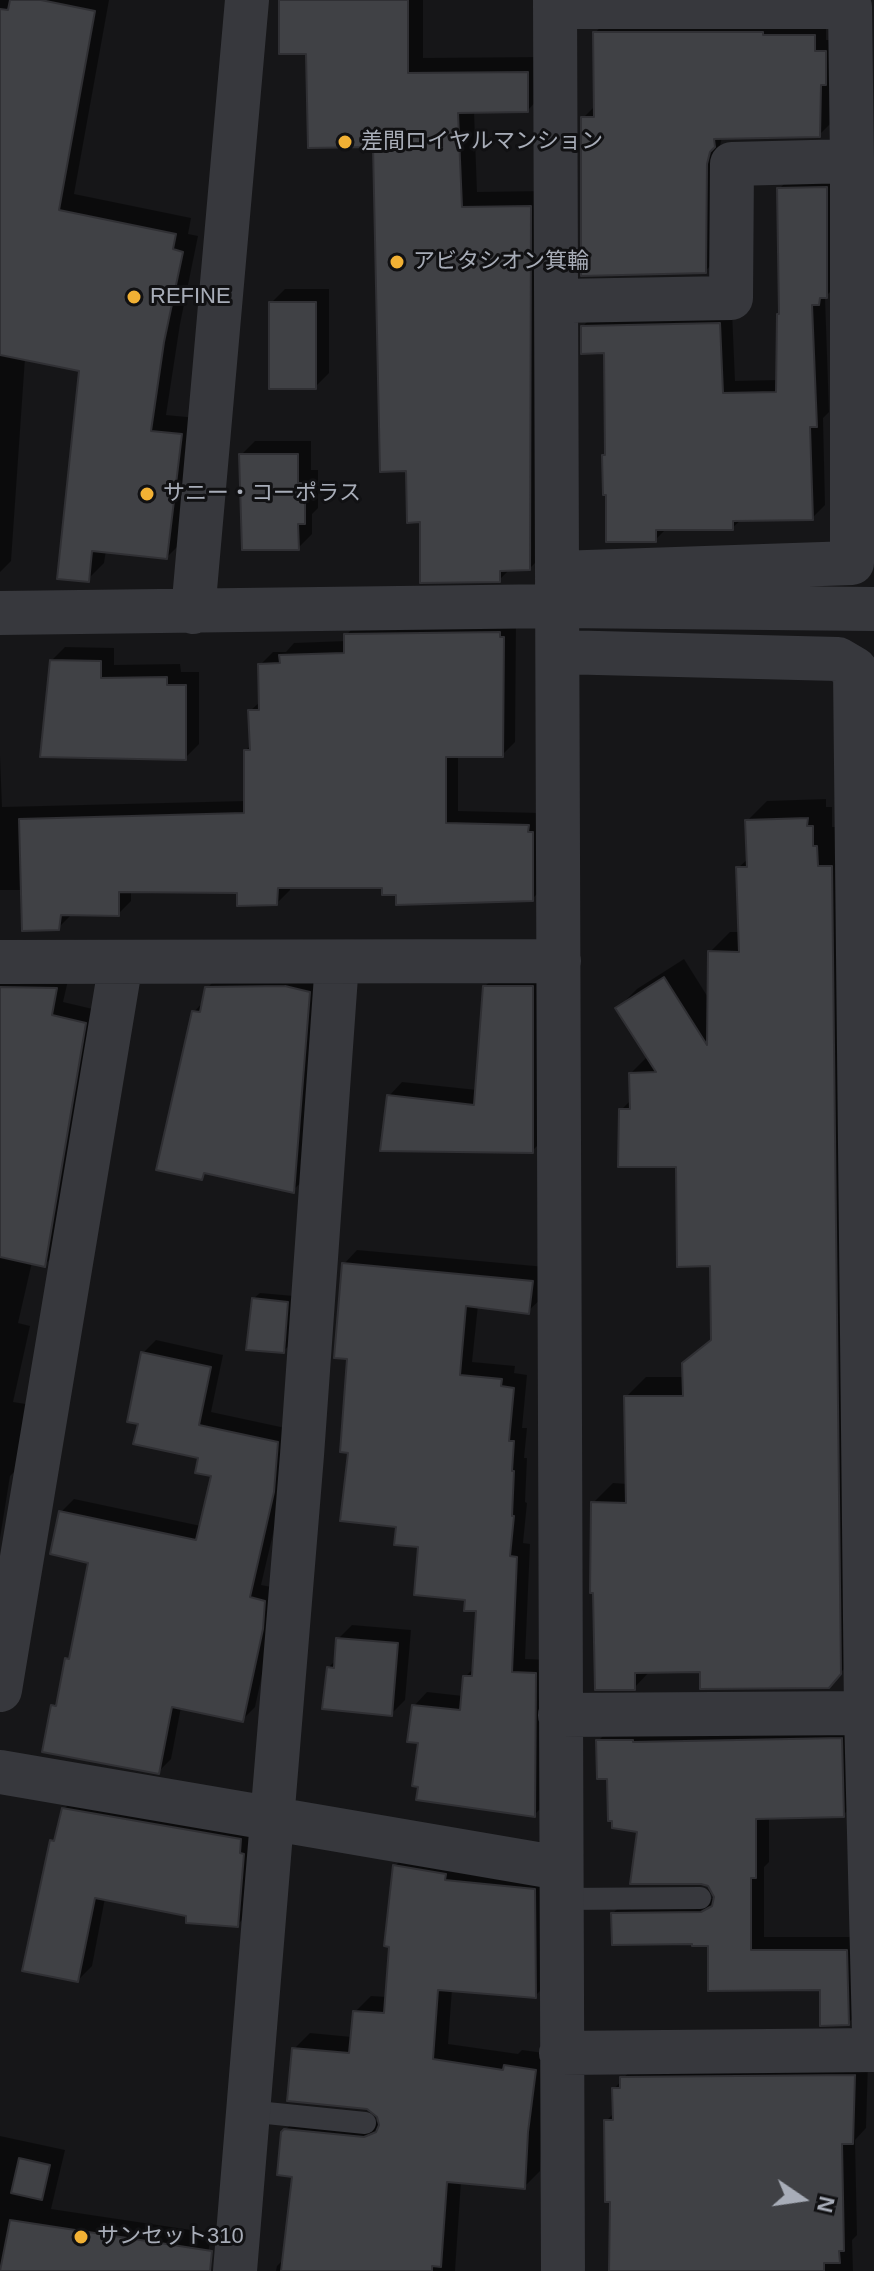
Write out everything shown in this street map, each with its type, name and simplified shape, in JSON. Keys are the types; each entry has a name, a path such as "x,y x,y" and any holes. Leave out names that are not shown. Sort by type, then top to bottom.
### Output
{"street":[{"path":"193,612 247,0"},
{"path":"0,613 193,612 558,590 852,563 850,7 555,4 558,590 561,2053 563,2271"},
{"path":"557,301 731,298 732,164 852,161"},
{"path":"558,590 606,608 874,609"},
{"path":"558,652 838,659 855,669 866,1713 874,2033"},
{"path":"0,962 559,961"},
{"path":"0,1690 15,1510 121,962"},
{"path":"235,2271 302,1455 337,962"},
{"path":"560,1715 866,1713"},
{"path":"0,1772 271,1820 561,1883"},
{"path":"561,2053 874,2050"}],"lane":[{"path":"561,1883 700,1898"},
{"path":"247,2111 365,2123"}],"building":[{"path":"10,0 41,0 95,11 59,210 176,234 173,249 183,252 164,342 151,431 182,434 167,559 92,551 89,582 57,579 79,371 0,355 0,9 8,10"},
{"path":"279,0 408,0 408,73 528,72 528,112 458,113 462,207 531,206 530,570 500,571 500,582 420,583 420,522 407,523 406,471 380,472 373,147 308,148 306,54 279,54"},
{"path":"593,32 815,35 815,51 826,51 826,85 821,85 820,137 714,139 715,147 707,164 706,273 581,276 581,117 594,117"},
{"path":"827,187 827,298 820,298 819,305 812,305 817,427 810,427 813,520 733,521 733,530 656,530 656,542 606,542 602,455 605,455 604,353 581,354 581,326 720,323 723,393 776,392 779,314 777,188"},
{"path":"269,302 316,302 316,389 269,389"},
{"path":"239,454 298,454 298,483 305,483 305,524 298,524 299,550 242,550"},
{"path":"500,632 500,637 504,637 503,757 446,757 446,823 529,825 528,832 533,832 533,901 396,905 396,895 382,895 382,888 278,888 277,905 237,906 237,893 119,892 119,916 61,915 59,930 22,931 19,819 244,813 244,750 250,750 248,710 259,710 258,664 280,663 279,655 344,653 344,634"},
{"path":"50,660 101,661 101,678 167,677 167,685 186,685 186,760 40,757"},
{"path":"808,818 807,826 813,826 813,846 817,846 818,866 832,866 841,1674 829,1688 700,1689 700,1672 635,1673 635,1690 595,1690 593,1593 590,1593 591,1502 626,1503 624,1396 683,1396 682,1363 711,1340 710,1266 677,1267 676,1167 618,1167 619,1109 630,1109 629,1073 656,1072 615,1008 664,977 707,1045 708,951 739,952 736,867 747,867 745,820"},
{"path":"285,986 310,992 294,1193 204,1173 202,1180 156,1170 192,1011 200,1012 205,987"},
{"path":"483,986 533,986 533,1153 380,1151 387,1095 474,1105"},
{"path":"0,987 57,988 52,1015 86,1023 45,1267 0,1257"},
{"path":"342,1263 533,1281 529,1314 466,1306 460,1375 502,1379 501,1386 514,1388 509,1441 514,1441 514,1516 510,1556 517,1557 512,1672 536,1673 535,1817 416,1800 418,1787 412,1786 418,1743 407,1742 412,1705 460,1710 463,1676 472,1676 476,1611 464,1611 465,1600 414,1595 418,1547 394,1545 396,1527 340,1521 348,1453 340,1452 347,1359 334,1358"},
{"path":"252,1298 288,1302 284,1353 246,1350"},
{"path":"141,1352 211,1367 199,1425 278,1442 274,1492 250,1597 265,1601 263,1629 243,1722 172,1707 159,1774 42,1752 51,1705 56,1706 65,1658 69,1659 88,1563 50,1554 59,1511 196,1540 211,1476 195,1473 198,1458 133,1444 138,1424 127,1422"},
{"path":"336,1638 398,1643 392,1716 322,1709 327,1667 334,1668"},
{"path":"842,1738 844,1817 756,1819 756,1878 751,1878 751,1950 847,1950 849,2025 820,2026 820,1990 708,1991 708,1946 612,1945 611,1913 701,1912 712,1906 714,1897 708,1886 701,1884 630,1884 637,1832 612,1828 612,1821 608,1821 607,1779 597,1779 596,1740"},
{"path":"62,1808 241,1839 240,1853 244,1854 238,1927 186,1923 186,1916 95,1898 78,1982 22,1971 50,1840 54,1841"},
{"path":"393,1865 446,1874 445,1880 535,1889 536,1998 438,1990 433,2059 503,2070 504,2065 536,2070 525,2189 447,2182 441,2267 432,2266 432,2271 281,2271 292,2177 277,2175 281,2132 284,2129 364,2137 376,2132 379,2125 377,2117 367,2109 287,2101 292,2048 349,2053 353,2011 384,2013 389,1947 384,1946"},
{"path":"855,2075 853,2144 842,2144 844,2251 839,2251 840,2263 824,2263 824,2271 609,2271 610,2202 605,2202 604,2120 613,2120 612,2088 620,2088 620,2077"},
{"path":"19,2158 50,2165 42,2200 11,2193"},
{"name":"サンセット310","path":"10,2220 212,2251 210,2271 0,2271"}],"place":[{"name":"差間ロイヤルマンション","path":"345,142"},
{"name":"アビタシオン箕輪","path":"397,262"},
{"name":"REFINE","path":"134,297"},
{"name":"サニー・コーポラス","path":"147,494"},
{"name":"サンセット310","path":"81,2237"}]}
